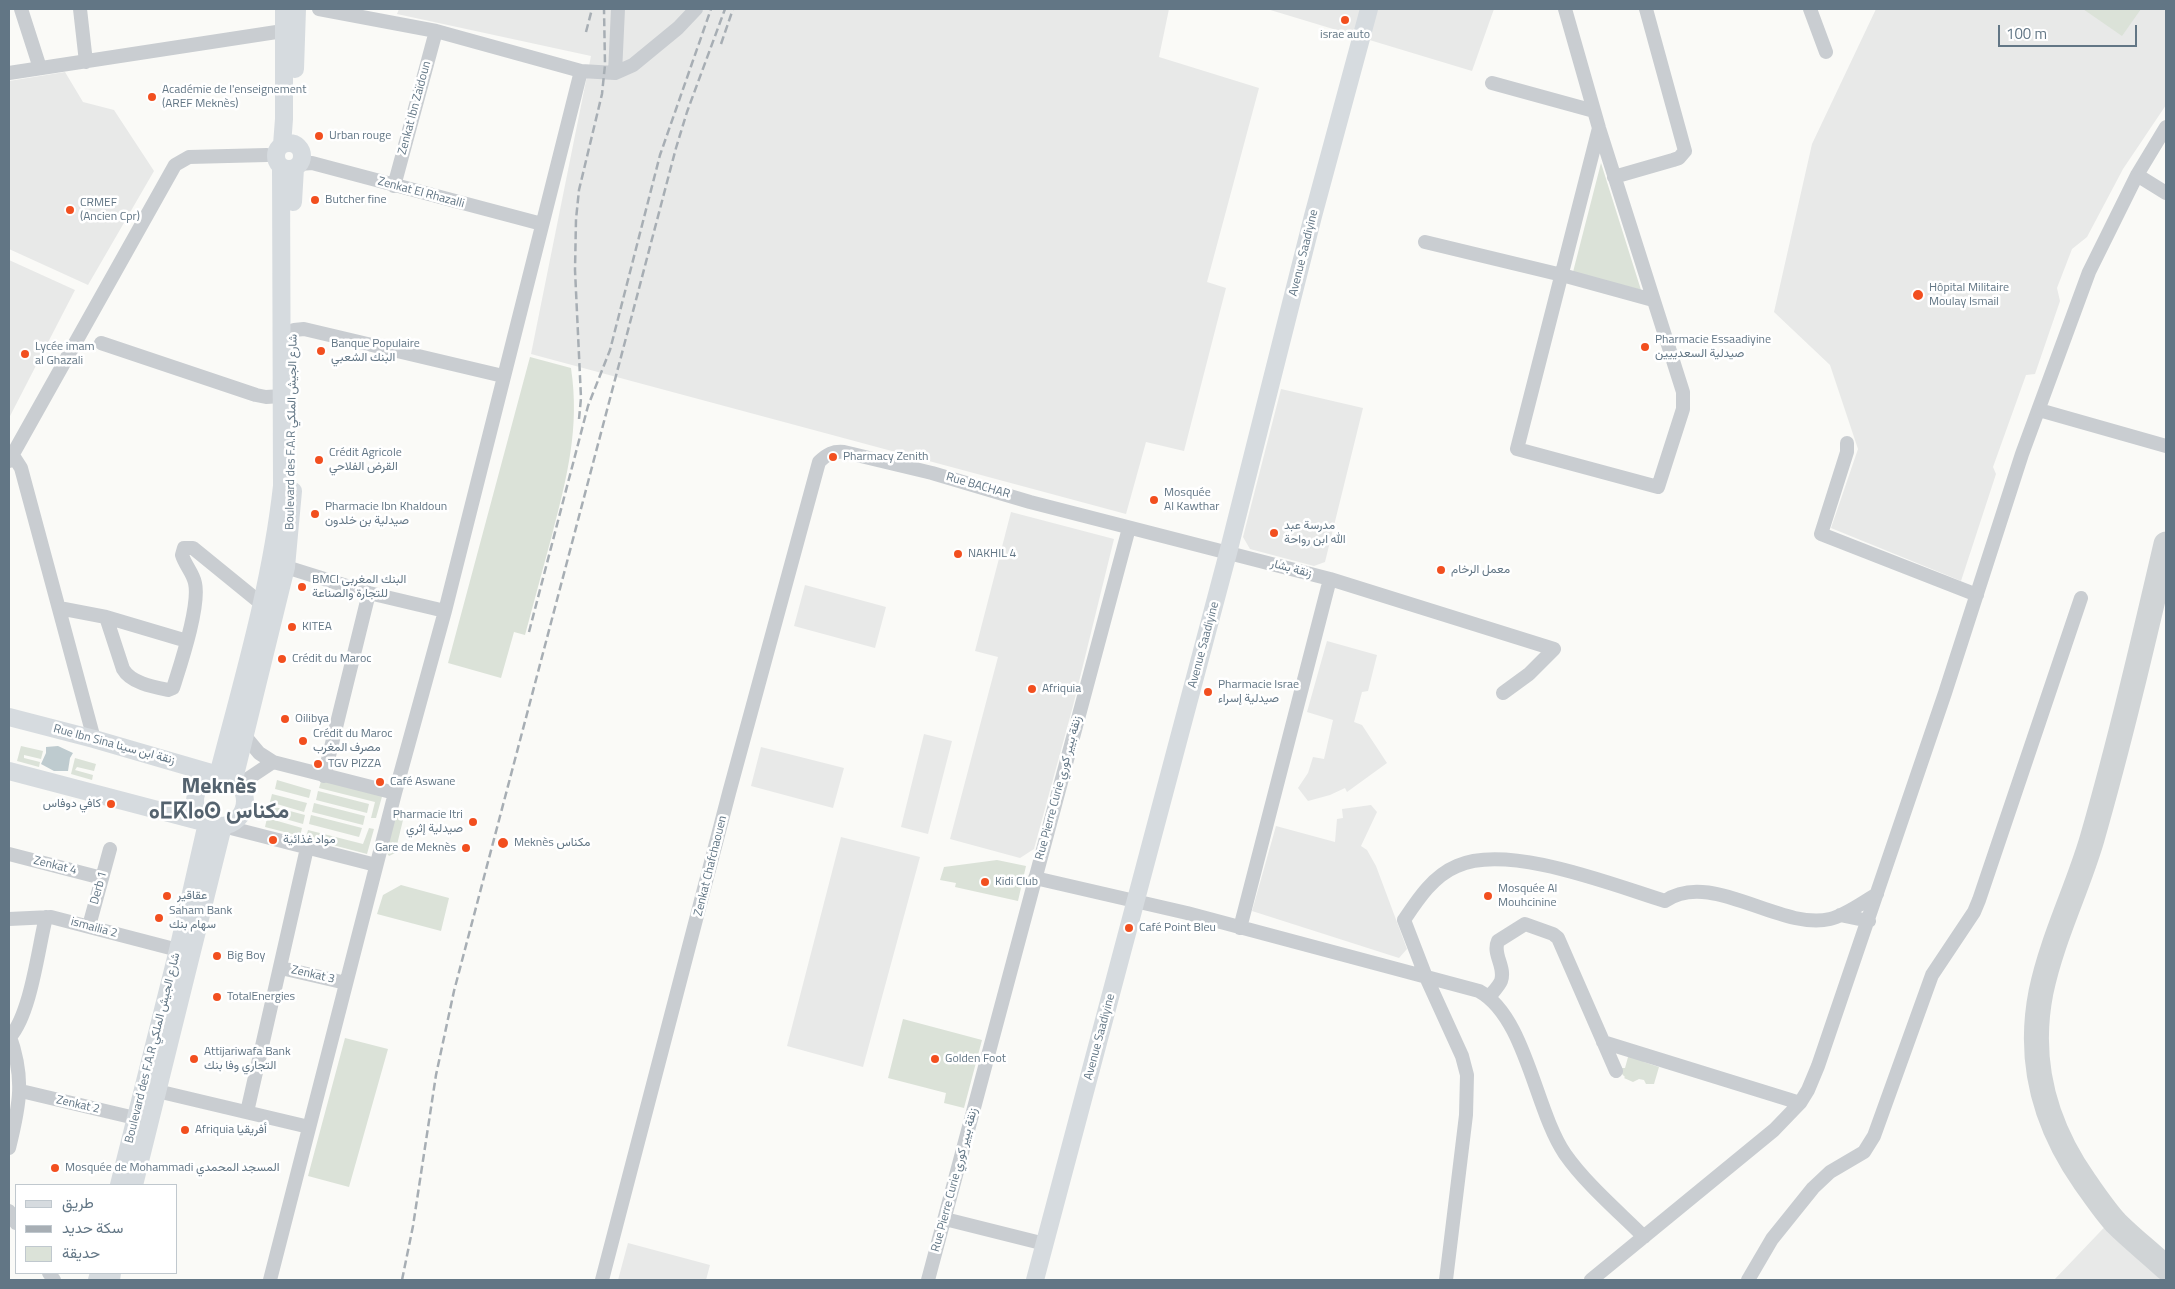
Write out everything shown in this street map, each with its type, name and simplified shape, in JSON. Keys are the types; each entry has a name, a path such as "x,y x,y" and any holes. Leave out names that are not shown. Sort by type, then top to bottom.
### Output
{"main road":[{"name":"Boulevard des F.A.R شارع الجيش الملكي","path":"230,779 276,533 282,486 284,9"},
{"name":"Boulevard des F.A.R شارع الجيش الملكي","path":"230,779 244,735 286,567 293,487 293,188 284,157 297,9"},
{"name":"Avenue Saadiyine","path":"1036,1280 1228,553 1266,398 1368,9"},
{"name":"Rue Ibn Sina زنقة ابن سينا","path":"9,717 94,739 230,779"},
{"path":"9,771 215,824"},
{"name":"Boulevard des F.A.R شارع الجيش الملكي","path":"215,824 231,824 243,813 246,798 230,779"},
{"path":"215,824 197,811 196,795 204,781 230,779"},
{"name":"Boulevard des F.A.R شارع الجيش الملكي","path":"119,1184 178,950 215,824"},
{"name":"Boulevard des F.A.R شارع الجيش الملكي","path":"134,1184 157,1091 215,824"}],"street":[{"path":"21,9 40,68"},
{"path":"80,9 86,62"},
{"path":"319,9 436,31 581,71 615,73 633,65 678,28 696,9"},
{"path":"615,73 618,9"},
{"path":"1564,9 1598,128 1682,392 1683,409 1658,487 1517,449 1598,128"},
{"path":"1614,176 1679,158 1684,151 1646,9"},
{"path":"1810,9 1826,52"},
{"path":"9,72 86,62 283,31"},
{"name":"Zenkat Ibn Zaïdoun","path":"394,186 436,31"},
{"path":"270,1280 395,793 445,611 581,71"},
{"path":"1492,84 1594,111"},
{"path":"1591,1280 1774,1130 1800,1103 1808,1090 1869,921 2039,410 2089,272 2137,175 2166,128"},
{"name":"Zenkat El Rhazalli","path":"10,457 176,165 189,157 284,157 542,224"},
{"path":"2137,175 2166,192"},
{"path":"1425,242 1562,275 1653,300"},
{"path":"294,330 304,329 503,376"},
{"path":"101,343 256,395 266,397 282,396"},
{"path":"2039,410 2166,446"},
{"path":"1847,443 1847,452 1820,534 1977,595"},
{"name":"Rue BACHAR","path":"826,455 835,451 853,454 932,473 1129,528"},
{"name":"Zenkat Chafchaouen","path":"602,1280 732,784 819,462 826,455"},
{"path":"10,457 21,468 94,739"},
{"name":"زنقة بشار","path":"1129,528 1330,579 1554,649 1529,674 1504,694"},
{"name":"Rue Pierre Curie زنقة بيير كوري","path":"928,1280 1129,528"},
{"path":"106,617 127,675 140,682 166,690 171,689 175,682 187,641 196,590 195,581 183,558 182,552 184,548 193,548 263,605"},
{"path":"286,567 369,593 445,611"},
{"path":"1240,928 1330,579"},
{"path":"324,776 369,593"},
{"path":"1753,1277 1772,1239 1812,1188 1830,1172 1864,1152 1874,1136 1932,975 1974,912 1982,893 2081,598"},
{"path":"59,608 106,617 187,641"},
{"path":"244,735 259,753 273,762 395,793"},
{"path":"230,779 273,762"},
{"path":"215,824 376,866"},
{"path":"247,1112 307,848"},
{"name":"Derb 1","path":"89,926 110,849"},
{"name":"Zenkat 4","path":"9,854 102,878"},
{"path":"1446,1280 1459,1184 1468,1092 1467,1075 1462,1056 1426,977 1404,920 1415,903 1438,878 1455,866 1466,862 1488,858 1513,860 1574,873 1666,901 1673,896 1704,891 1804,918 1829,919 1878,894"},
{"path":"1035,878 1136,901 1479,991 1489,997 1503,1011 1565,1154 1583,1176 1644,1237"},
{"path":"1840,915 1869,921"},
{"path":"9,1148 21,1091 19,1070 9,1036 19,1026 26,1005 46,916"},
{"name":"ismailia 2","path":"9,919 46,916 178,950"},
{"path":"1489,997 1502,980 1502,970 1496,949 1498,941 1525,924 1553,934 1558,938 1616,1071"},
{"name":"Zenkat 3","path":"281,968 346,983"},
{"path":"1603,1042 1800,1103"},
{"name":"Zenkat 2","path":"21,1091 135,1118"},
{"path":"157,1091 309,1127"},
{"path":"945,1219 1045,1244"}],"shaded area":[{"path":"399,9 1169,9 1159,57 1259,88 1207,282 1226,288 1184,451 1146,442 1126,514 531,354 591,56 397,14"},
{"path":"1267,9 1494,9 1472,71"},
{"name":"Hôpital Militaire Moulay Ismail","path":"1876,9 2166,9 2166,105 2123,169 2087,237 2072,249 2057,288 2060,301 2035,374 2026,375 1993,467 1996,474 1961,581 1831,528 1858,449 1830,365 1774,312 1812,144"},
{"name":"CRMEF (Ancien Cpr)","path":"65,72 83,102 114,110 154,171 88,285 9,249 9,81"},
{"name":"Lycée imam al Ghazali","path":"9,260 75,290 9,418"},
{"path":"1281,389 1363,408 1325,562 1314,566 1250,549 1243,537"},
{"path":"1011,512 1114,539 1073,706 1034,849 1020,858 950,839 998,657 975,651"},
{"path":"805,585 886,607 875,648 794,626"},
{"path":"1327,641 1377,655 1368,691 1362,692 1354,722 1362,725 1387,763 1347,792 1345,788 1330,795 1308,801 1298,788 1308,773 1313,757 1324,759 1333,720 1307,712"},
{"path":"924,734 952,741 928,834 901,827"},
{"path":"58,746 73,753 70,758 68,771 54,771 41,764 46,753 46,747"},
{"path":"761,747 844,768 833,808 751,786"},
{"path":"1371,805 1377,812 1361,846 1367,850 1376,866 1407,949 1399,958 1252,911 1276,826 1335,842 1337,819 1343,818 1342,809"},
{"path":"841,837 920,857 863,1067 787,1046"},
{"path":"2118,1213 2166,1256 2166,1280 2054,1280"},
{"path":"628,1243 710,1265 706,1280 618,1280"}],"green space":[{"path":"2083,9 2141,9 2122,36"},
{"path":"1601,163 1641,290 1573,272"},
{"path":"530,357 571,368 574,411 573,432 563,493 525,635 514,632 501,678 448,663"},
{"path":"21,746 43,751 41,759 24,755 24,758 40,762 39,767 17,761"},
{"path":"75,758 96,764 94,771 77,767 75,770 93,775 92,780 71,774"},
{"path":"322,778 383,793 376,818 371,818 375,802 319,788"},
{"path":"277,780 311,790 309,798 275,789"},
{"path":"318,791 369,804 367,813 316,800"},
{"path":"272,794 307,803 304,812 270,802"},
{"path":"314,803 365,816 363,825 312,812"},
{"path":"271,806 305,815 303,824 268,814"},
{"path":"311,815 362,828 359,837 309,824"},
{"path":"400,815 403,820 395,853 389,856 386,852 395,816"},
{"path":"267,818 302,828 300,836 265,827"},
{"path":"369,828 374,829 367,854 306,838 308,830 363,844"},
{"name":"Kidi Club","path":"997,860 1026,866 1018,901 955,887 956,883 940,880 944,867"},
{"path":"401,885 449,898 441,931 377,914 383,895"},
{"name":"Golden Foot","path":"903,1019 982,1040 964,1108 944,1103 946,1093 888,1078"},
{"path":"345,1038 388,1049 349,1187 308,1176"},
{"path":"1628,1057 1638,1057 1644,1062 1659,1067 1654,1084 1646,1084 1644,1080 1639,1079 1633,1082 1624,1078 1620,1072 1621,1068 1625,1068"}],"taxiway":[{"path":"2166,544 2122,729 2092,839 2046,972 2037,1018 2036,1044 2038,1068 2050,1116 2071,1160 2108,1214 2128,1235 2166,1268"}],"railway":[{"path":"586,32 592,9"},
{"path":"579,419 581,398 575,270 576,219 579,190 602,94 605,65 604,9"},
{"path":"529,632 588,406 610,350 660,155 711,9"},
{"path":"402,1280 413,1226 436,1075 454,991 676,148 687,112 725,9"},
{"path":"721,44 733,9"}],"place":[{"name":"israe auto","path":"1345,20"},
{"name":"Académie de l'enseignement (AREF Meknès)","path":"152,97"},
{"name":"Urban rouge","path":"319,136"},
{"name":"Butcher fine","path":"315,200"},
{"name":"CRMEF (Ancien Cpr)","path":"70,210"},
{"name":"Hôpital Militaire Moulay Ismail","path":"1918,295"},
{"name":"Pharmacie Essaadiyine صيدلية السعدييين","path":"1645,347"},
{"name":"Banque Populaire البنك الشعبي","path":"321,351"},
{"name":"Lycée imam al Ghazali","path":"25,354"},
{"name":"Pharmacy Zenith","path":"833,457"},
{"name":"Crédit Agricole القرض الفلاحي","path":"319,460"},
{"name":"Mosquée Al Kawthar","path":"1154,500"},
{"name":"Pharmacie Ibn Khaldoun صيدلية بن خلدون","path":"315,514"},
{"name":"مدرسة عبد الله ابن رواحة","path":"1274,533"},
{"name":"NAKHIL 4","path":"958,554"},
{"name":"معمل الرخام","path":"1441,570"},
{"name":"BMCI البنك المغربي للتجارة والصناعة","path":"302,587"},
{"name":"KITEA","path":"292,627"},
{"name":"Crédit du Maroc","path":"282,659"},
{"name":"Afriquia","path":"1032,689"},
{"name":"Pharmacie Israe صيدلية إسراء","path":"1208,692"},
{"name":"Oilibya","path":"285,719"},
{"name":"Crédit du Maroc مصرف المغرب","path":"303,741"},
{"name":"TGV PIZZA","path":"318,764"},
{"name":"Café Aswane","path":"380,782"},
{"name":"كافي دوفاس","path":"111,804"},
{"name":"Pharmacie Itri صيدلية إثري","path":"473,822"},
{"name":"مواد غذائية","path":"273,840"},
{"name":"Meknès مكناس","path":"503,843"},
{"name":"Gare de Meknès","path":"466,848"},
{"name":"Kidi Club","path":"985,882"},
{"name":"عقاقير","path":"167,896"},
{"name":"Mosquée Al Mouhcinine","path":"1488,896"},
{"name":"Saham Bank سهام بنك","path":"159,918"},
{"name":"Café Point Bleu","path":"1129,928"},
{"name":"Big Boy","path":"217,956"},
{"name":"TotalEnergies","path":"217,997"},
{"name":"Attijariwafa Bank التجاري وفا بنك","path":"194,1059"},
{"name":"Golden Foot","path":"935,1059"},
{"name":"Afriquia أفريقيا","path":"185,1130"},
{"name":"Mosquée de Mohammadi المسجد المحمدي","path":"55,1168"}],"district":[{"name":"Meknès ⴰⵎⴽⵏⴰⵙ مكناس","path":"219,800"}]}
